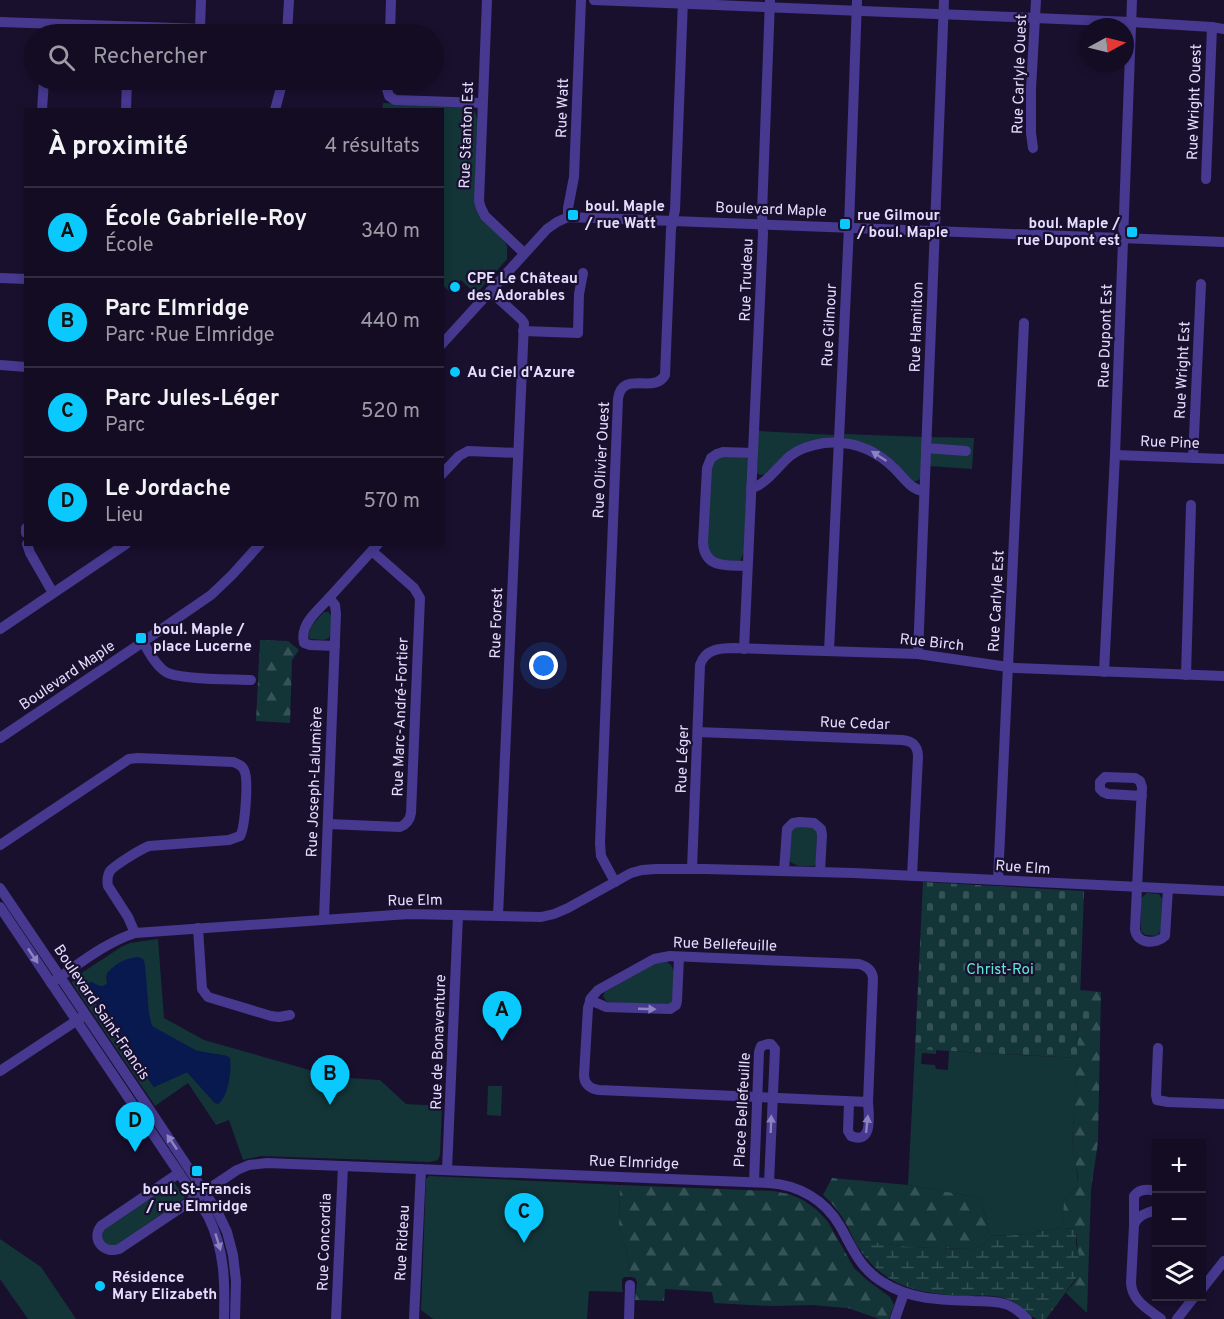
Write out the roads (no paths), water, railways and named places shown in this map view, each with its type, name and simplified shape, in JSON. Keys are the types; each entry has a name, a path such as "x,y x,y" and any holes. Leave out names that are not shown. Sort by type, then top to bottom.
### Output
{"street":[{"path":"200,24 201,0"},
{"path":"288,24 289,0"},
{"path":"390,24 391,0"},
{"name":"Rue Stanton Est","path":"487,0 479,195 481,208 493,224 524,253"},
{"name":"Rue Watt","path":"568,217 574,177 581,0"},
{"path":"594,0 857,6 944,15 1080,20"},
{"name":"Rue Hamilton","path":"918,654 944,0"},
{"name":"Rue Carlyle Ouest","path":"1033,148 1031,119 1036,0"},
{"name":"Rue Dupont Est","path":"1131,18 1132,0"},
{"name":"Rue Olivier Ouest","path":"615,882 600,848 618,399 620,390 626,385 654,384 665,375 671,230 675,210 683,2"},
{"name":"Rue Trudeau","path":"744,649 763,224 769,4"},
{"name":"Rue Gilmour","path":"829,651 857,6"},
{"path":"0,22 24,26"},
{"path":"1134,22 1224,29"},
{"name":"Rue Wright Ouest","path":"1206,179 1212,27"},
{"name":"Rue Dupont Est","path":"1104,672 1115,455 1129,72"},
{"path":"42,108 43,90"},
{"path":"126,108 127,90"},
{"path":"276,108 280,90"},
{"path":"387,90 389,96 399,100 482,103"},
{"path":"444,342 524,253 548,229 568,217"},
{"name":"Boulevard Maple","path":"568,217 1224,242"},
{"path":"490,291 524,323 523,331 578,333 579,294 583,273"},
{"path":"0,278 24,279"},
{"name":"Rue Wright Est","path":"1193,458 1201,284"},
{"name":"Rue Carlyle Est","path":"998,880 1024,323"},
{"name":"Rue Forest","path":"498,916 523,331"},
{"path":"0,366 24,367"},
{"path":"751,488 760,485 789,457 803,448 839,442 862,447 880,456 915,489 924,491"},
{"path":"926,448 966,451"},
{"path":"444,472 459,456 468,452 518,453"},
{"path":"747,566 719,564 711,561 705,555 703,543 707,468 711,458 720,453 753,453"},
{"name":"Rue Pine","path":"1115,455 1224,459"},
{"path":"1185,675 1191,505"},
{"path":"28,546 53,593"},
{"path":"0,629 124,546"},
{"name":"Boulevard Maple","path":"0,738 211,595 258,546"},
{"path":"335,646 307,644 303,640 304,627 375,548"},
{"name":"Rue Marc-André-Fortier","path":"328,824 400,827 409,820 411,813 420,598 414,588 375,548"},
{"name":"Rue Joseph-Lalumière","path":"324,919 336,609 329,598"},
{"path":"143,642 162,668 172,675 251,680"},
{"name":"Rue Birch","path":"708,653 721,648 918,654 1008,667 1224,676"},
{"name":"Rue Léger","path":"692,869 700,665 708,653"},
{"name":"Rue Cedar","path":"698,732 902,740 913,743 917,748 918,757 912,876"},
{"path":"0,845 129,759 239,764 244,769 246,780 244,826 240,836 229,840 149,846 110,872 107,880 108,886 128,917 135,933"},
{"path":"1142,796 1136,935 1142,939 1161,940 1166,933 1168,889"},
{"path":"784,871 788,827 796,822 810,822 817,824 822,832 820,872"},
{"name":"Rue Elm","path":"56,980 106,946 135,933 409,914 534,917 554,914 631,873 642,870 820,872 1224,891"},
{"name":"Boulevard Saint-Francis","path":"0,888 56,980 200,1194 221,1252 224,1273 224,1319"},
{"name":"Boulevard Saint-Francis","path":"0,907 56,980"},
{"name":"Rue de Bonaventure","path":"447,1170 458,915"},
{"path":"198,928 202,988 208,997 271,1016 290,1015"},
{"name":"Rue Bellefeuille","path":"590,1000 598,990 654,959 663,957 860,964 871,970 873,978 868,1131 864,1137 858,1139 851,1136 848,1131 849,1102"},
{"path":"679,957 677,1001 676,1005 670,1009 606,1007 590,1000 587,1013 584,1075 586,1083 591,1088 868,1102"},
{"path":"0,1071 81,1018"},
{"name":"Boulevard Saint-Francis","path":"81,1018 179,1173 220,1218 231,1247 236,1281 235,1319"},
{"name":"Place Bellefeuille","path":"754,1182 759,1048 771,1044 775,1049 769,1183"},
{"path":"1158,1048 1157,1100 1224,1104"},
{"name":"Rue Elmridge","path":"179,1173 101,1226 97,1232 99,1243 106,1250 119,1249 237,1170 255,1163 769,1183 797,1189 821,1203 835,1218 862,1265 885,1284 904,1293 923,1297 1001,1303 1010,1306 1028,1319"},
{"name":"Rue Concordia","path":"336,1319 342,1166"},
{"name":"Rue Rideau","path":"414,1319 421,1169"},
{"path":"1152,1191 1141,1190 1136,1193 1133,1200 1131,1283 1132,1292 1137,1300 1161,1319"},
{"path":"1134,1226 1140,1216 1152,1212"},
{"path":"1206,1284 1224,1261"},
{"path":"629,1319 630,1285"},
{"path":"895,1319 904,1293"},
{"path":"1177,1319 1191,1301"}],"place":[{"name":"boul. Maple / rue Watt","path":"573,215"},
{"name":"rue Gilmour / boul. Maple","path":"845,224"},
{"name":"boul. Maple / rue Dupont est","path":"1132,232"},
{"name":"CPE Le Château des Adorables","path":"455,287"},
{"name":"Au Ciel d'Azure","path":"455,372"},
{"name":"boul. Maple / place Lucerne","path":"141,638"},
{"name":"École Gabrielle-Roy","path":"502,1041"},
{"name":"Parc Elmridge","path":"330,1105"},
{"name":"Le Jordache","path":"135,1152"},
{"name":"boul. St-Francis / rue Elmridge","path":"197,1171"},
{"name":"Parc Jules-Léger","path":"524,1243"},
{"name":"Résidence Mary Elizabeth","path":"100,1286"}],"park label":[{"name":"Christ-Roi","path":"1000,969"}]}
